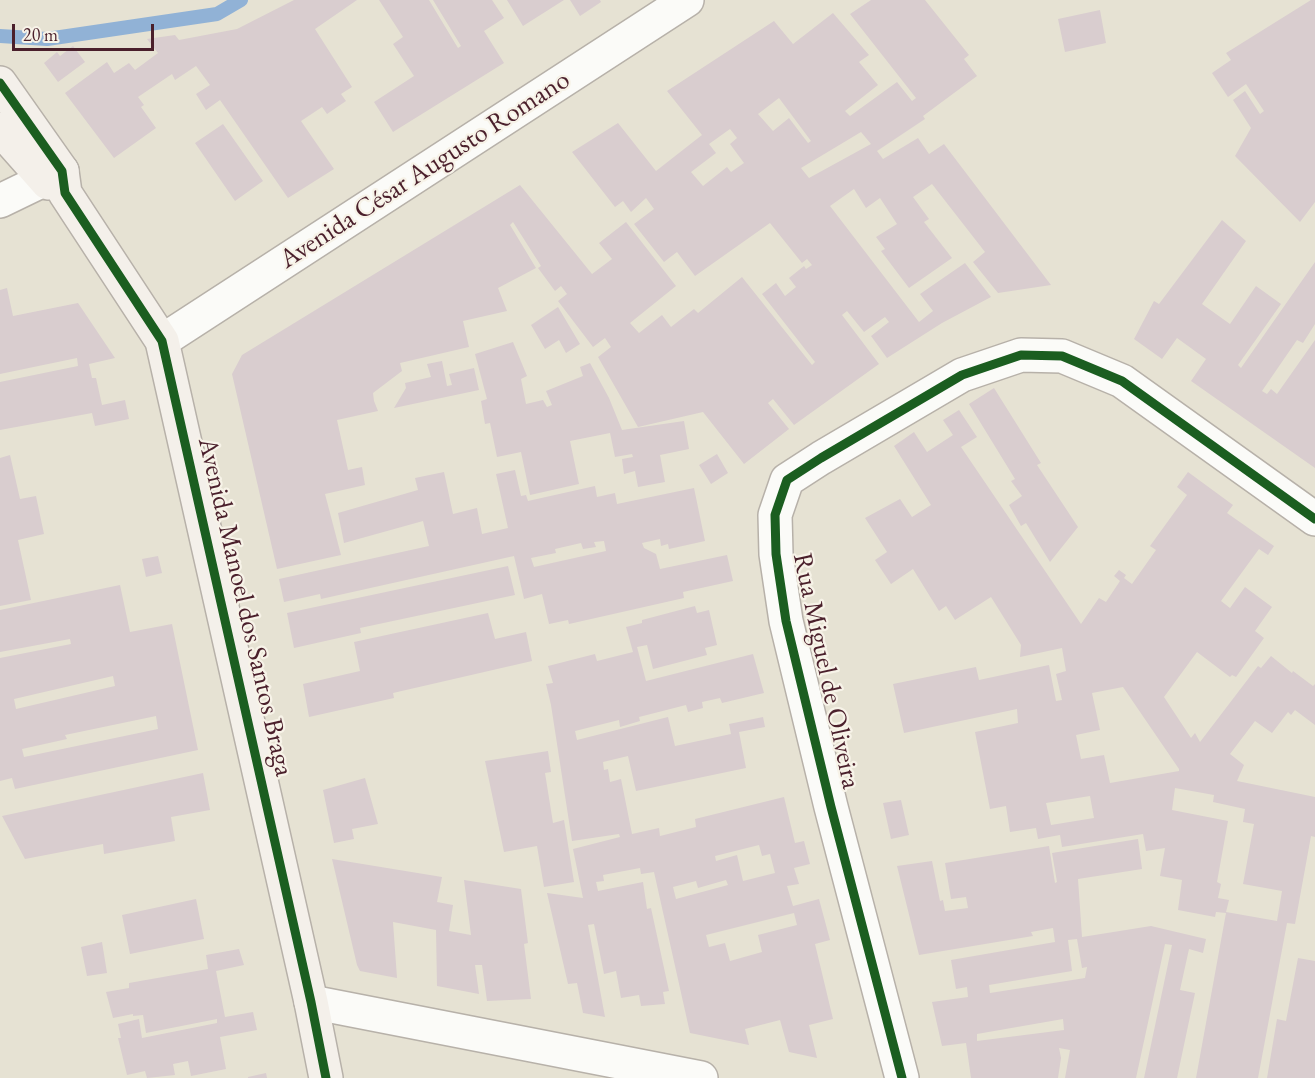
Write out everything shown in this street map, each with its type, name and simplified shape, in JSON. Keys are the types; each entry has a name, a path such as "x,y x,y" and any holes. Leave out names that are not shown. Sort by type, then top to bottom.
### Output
{"street":[{"name":"Avenida César Augusto Romano","path":"162,340 687,0"},
{"path":"0,83 57,182"},
{"path":"0,129 57,182"},
{"name":"Avenida Manoel dos Santos Braga","path":"57,182 162,340 311,1002 326,1078"},
{"path":"0,201 57,182"},
{"name":"Rua Miguel de Oliveira","path":"902,1078 831,807 786,621 776,554 775,515 787,480 962,375 1021,355 1062,356 1122,381 1315,519"},
{"path":"311,1002 700,1078"}],"building":[{"path":"294,0 357,0 315,29 352,87 341,94 346,101 327,114 322,107 301,121 334,169 288,198 220,100 206,110 196,94 210,85 196,66 175,80 172,74 138,97 144,105 141,107 156,128 114,158 65,93 107,62 114,73 129,63 135,70 158,53 147,39 175,35 179,40 237,29"},
{"path":"379,0 429,0 458,48 461,46 433,0 492,0 504,18 484,31 504,63 393,132 374,102 414,76 393,44 403,37"},
{"path":"507,0 564,0 523,26"},
{"path":"570,0 600,0 601,2 580,16"},
{"path":"871,0 925,0 969,55 964,59 977,76 923,116 925,119 877,151 883,159 918,138 929,154 944,144 1051,285 998,293 973,262 985,252 932,184 913,197 929,219 924,222 952,258 909,288 881,251 885,249 876,237 897,224 880,198 866,208 854,189 830,206 919,322 933,311 920,294 965,263 991,297 942,323 887,358 871,336 889,322 885,317 864,332 847,311 842,315 879,364 794,425 773,399 768,403 789,429 744,464 703,412 638,427 598,357 611,347 605,338 593,347 558,301 567,294 561,286 555,291 538,268 541,266 513,222 510,225 536,268 498,288 507,311 463,321 469,347 400,363 402,371 373,393 378,411 337,420 348,470 362,467 365,485 325,494 341,555 277,569 232,374 242,355 520,185 592,274 612,259 599,243 626,222 676,286 630,323 639,333 662,315 671,327 694,309 698,313 742,277 812,365 815,362 762,294 776,283 785,296 796,287 789,278 804,266 806,269 812,265 807,259 802,263 770,223 695,276 677,252 664,262 634,224 654,209 646,198 631,212 623,201 615,207 572,152 618,123 656,171 702,135 667,91 774,21 793,44 833,13 869,55 859,62 878,85 845,111 850,116 897,82 912,101 916,98 850,14","holes":["779,98 811,141 808,143 789,118 773,131 758,114","730,129 737,138 730,144 744,163 731,172 727,167 703,186 691,172 716,153 709,144","861,132 871,144 809,178 801,168"]},
{"path":"1311,0 1315,0 1315,202 1300,222 1235,156 1251,128 1233,100 1245,91 1260,114 1264,111 1246,84 1228,97 1212,73 1231,60 1226,53"},
{"path":"1100,10 1106,43 1065,52 1058,19"},
{"path":"73,46 85,62 58,82 44,63 57,52 60,56"},
{"path":"223,124 263,181 235,201 195,143"},
{"path":"1222,220 1246,241 1202,304 1230,324 1256,286 1281,304 1238,365 1241,368 1315,262 1315,324 1303,343 1297,340 1262,391 1267,394 1271,389 1277,394 1315,340 1315,468 1191,381 1206,359 1177,338 1162,359 1134,339 1154,301 1159,304"},
{"path":"7,288 13,316 78,303 115,358 89,364 92,378 96,378 102,405 125,400 129,419 95,426 92,413 0,430 0,382 78,366 77,358 0,374 0,290"},
{"path":"558,307 580,344 566,353 559,340 545,349 531,325"},
{"path":"513,342 527,376 521,379 526,404 543,400 547,407 552,405 546,391 583,376 580,367 590,363 609,398 622,430 684,421 689,449 660,455 665,482 638,487 635,471 624,474 622,459 633,457 632,454 615,457 610,433 570,441 579,484 530,495 521,452 497,457 490,423 485,424 481,401 487,399 475,354"},
{"path":"442,361 447,386 452,385 449,374 474,368 479,390 394,408 406,388 405,383 431,377 427,364"},
{"path":"994,388 1041,463 1037,465 1078,527 1050,562 1026,523 1021,526 1009,505 1022,496 1011,481 1015,479 969,404"},
{"path":"959,410 977,437 961,447 1081,624 1099,598 1106,602 1120,581 1114,576 1119,570 1132,584 1156,550 1150,546 1187,495 1177,487 1188,472 1233,505 1227,513 1274,546 1268,555 1259,549 1221,601 1230,608 1245,587 1272,607 1255,631 1264,638 1236,677 1232,675 1230,677 1197,652 1164,697 1191,738 1195,733 1200,742 1258,666 1261,668 1271,656 1292,673 1293,671 1313,686 1315,684 1315,725 1295,710 1291,715 1288,712 1272,733 1255,721 1230,754 1244,765 1237,781 1315,797 1315,837 1311,836 1295,924 1287,923 1258,1078 1196,1078 1226,913 1216,912 1215,917 1178,910 1182,880 1160,876 1165,848 1146,851 1143,834 1062,847 1060,835 1038,839 1036,828 1010,832 1006,806 990,809 975,732 1018,723 1017,709 904,733 893,684 976,667 979,680 1049,665 1056,701 1062,700 1056,674 1066,671 1062,648 1020,657 1021,645 991,597 955,620 946,606 939,611 913,569 891,584 875,560 887,552 865,518 900,499 912,517 931,505 894,446 914,432 927,452 953,435 943,420","holes":["1123,687 1179,769 1179,771 1110,783 1104,755 1081,759 1076,735 1100,730 1092,693","1175,788 1214,795 1213,802 1245,809 1243,822 1254,824 1243,884 1282,891 1277,921 1226,912 1229,900 1218,898 1221,884 1217,882 1228,821 1172,810","1090,796 1094,818 1051,825 1046,803"]},
{"path":"717,454 728,473 711,484 699,465"},
{"path":"10,455 20,499 36,496 44,534 18,540 31,600 0,606 0,458"},
{"path":"515,470 521,496 526,495 528,501 595,486 597,497 615,493 617,504 694,488 705,541 669,549 668,544 661,546 660,539 642,543 644,548 656,554 660,569 727,555 733,581 683,592 684,598 569,624 568,620 549,624 542,594 524,599 514,556 321,599 320,594 284,602 279,579 429,546 423,521 344,543 338,513 418,490 415,478 444,472 453,514 477,508 482,534 508,528 496,474","holes":["604,541 606,551 534,567 531,558 556,553 555,549 581,543 583,549 596,547 594,542"]},
{"path":"158,556 162,573 146,577 142,559"},
{"path":"508,566 515,595 360,628 361,633 294,648 287,613"},
{"path":"120,585 130,632 172,624 198,750 15,789 12,778 0,781 0,658 71,644 70,639 0,652 0,610","holes":["113,676 115,686 16,709 14,699","156,716 158,729 24,757 22,749 67,739 65,735"]},
{"path":"695,606 697,613 709,610 717,645 705,648 707,655 653,669 647,645 637,647 646,681 753,654 764,693 722,703 720,698 702,702 703,708 688,712 686,705 639,717 640,721 620,727 619,720 575,731 577,740 668,717 675,746 731,734 729,724 763,717 765,727 739,732 746,768 636,791 628,756 603,762 604,770 608,769 610,782 621,779 632,834 659,828 660,836 696,827 695,819 784,797 795,843 804,841 810,864 794,868 799,884 787,886 793,906 819,899 830,940 815,944 833,1019 809,1025 817,1058 789,1052 780,1020 745,1029 749,1045 690,1033 654,872 641,874 640,868 603,875 604,881 596,882 598,891 643,882 647,909 651,908 669,991 663,992 665,1004 641,1006 639,995 621,998 616,971 604,974 594,924 588,925 605,1017 583,1013 577,983 568,984 547,893 583,898 573,849 620,837 619,834 572,841 546,684 553,683 548,666 595,654 597,661 633,652 626,627 642,623 642,620","holes":["759,845 762,856 770,854 775,873 743,881 737,855 716,861 715,856","726,880 728,885 676,899 673,887 696,881 698,888","794,913 797,925 758,935 762,952 730,961 725,943 709,947 706,935"]},
{"path":"488,613 495,639 526,632 532,661 393,693 394,698 309,717 303,684 360,671 354,642"},
{"path":"548,751 551,772 545,773 553,823 564,820 574,882 544,887 537,846 504,852 485,761"},
{"path":"203,773 210,810 171,817 175,841 104,854 103,844 25,859 2,816"},
{"path":"365,778 378,824 352,829 354,839 334,843 323,790"},
{"path":"901,800 909,835 891,839 883,803"},
{"path":"1138,839 1142,869 1078,879 1082,937 1151,926 1206,939 1203,953 1189,949 1180,990 1195,993 1177,1078 1144,1078 1172,945 1165,944 1136,1078 1065,1078 1070,1050 1059,1048 1061,1058 1058,1078 971,1078 966,1043 942,1046 932,1002 968,997 967,987 956,989 951,960 1055,942 1053,928 1031,932 1033,936 919,955 897,866 932,861 940,901 943,900 945,911 968,908 966,897 951,899 945,863 1049,846 1055,883 1057,882 1052,853","holes":["1077,939 1082,968 1087,967 1085,978 990,993 989,985 1072,971 1068,940","1063,1019 1064,1030 977,1041 977,1034"]},
{"path":"332,859 442,877 437,902 453,905 449,931 471,935 464,880 521,889 528,943 524,944 531,999 487,1001 482,965 475,965 479,994 437,986 436,930 393,922 397,978 360,971"},
{"path":"196,899 204,939 130,954 122,915"},
{"path":"102,942 107,973 87,976 81,947"},
{"path":"239,949 244,965 216,971 225,1017 253,1012 257,1030 220,1037 226,1069 191,1076 188,1061 173,1064 175,1075 147,1078 145,1071 127,1075 118,1038 121,1038 118,1024 139,1019 142,1038 217,1023 217,1019 146,1033 143,1015 133,1016 133,1014 113,1018 106,992 129,988 129,983 208,969 206,955"},
{"path":"1298,958 1315,961 1315,1078 1267,1078 1277,1019 1286,1021"},
{"path":"266,1073 267,1078 248,1078 248,1077"}],"waterway":[{"path":"0,36 47,39 217,14 241,0"}],"cycle path":[{"path":"0,83 62,171 65,193 162,341 311,1002 326,1078"},
{"path":"902,1078 831,807 786,621 776,554 775,515 787,480 962,375 1021,355 1062,356 1122,381 1315,519"}]}
